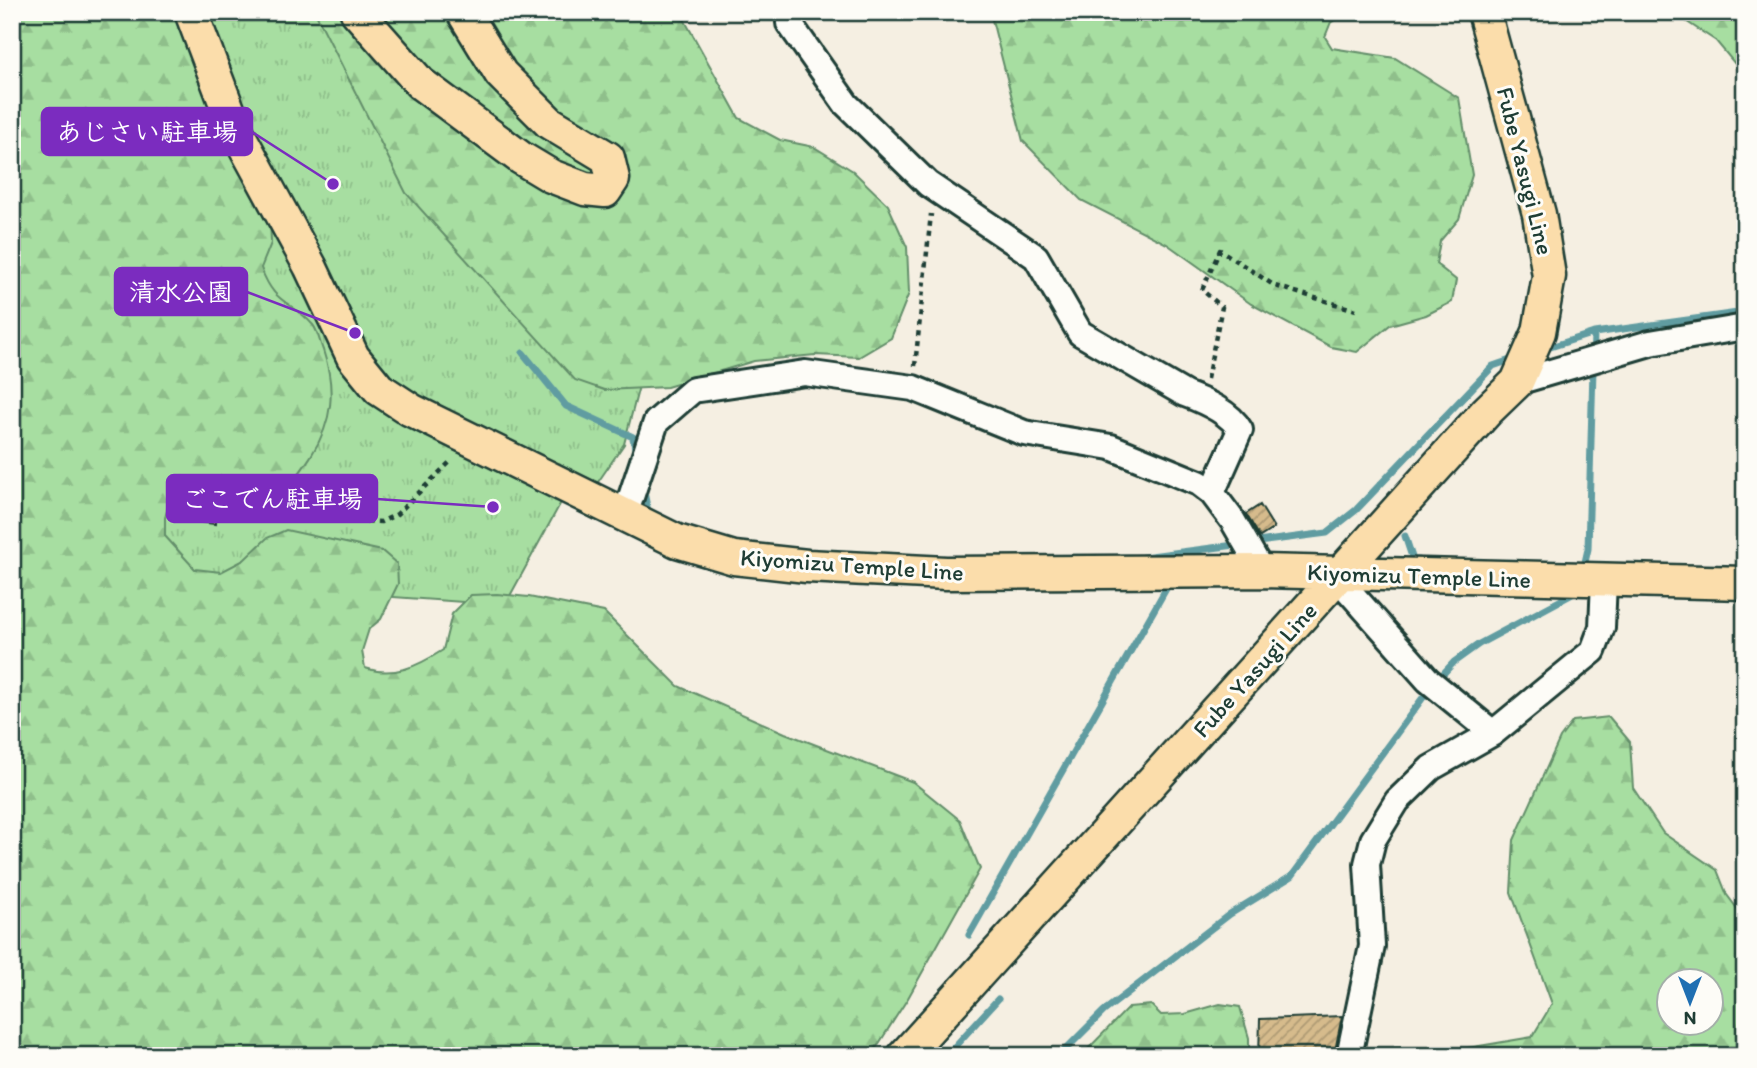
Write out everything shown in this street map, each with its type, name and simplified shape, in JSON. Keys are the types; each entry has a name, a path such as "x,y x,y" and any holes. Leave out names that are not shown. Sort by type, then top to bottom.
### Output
{"main road":[{"name":"Kiyomizu Temple Line","path":"191,12 235,128 310,266 353,357 379,389 411,410 677,541 734,558 807,566 946,573 1262,572 1745,583"},
{"path":"356,12 420,83 520,158 574,185 605,191 613,179 608,158 550,123 501,74 463,12"},
{"name":"Fube Yasugi Line","path":"904,1056 1517,382 1539,332 1549,276 1539,214 1484,12"}],"street":[{"path":"789,23 846,104 935,189 1036,257 1080,333 1185,394 1203,400 1236,423 1240,430 1212,493"},
{"path":"1517,382 1650,343 1745,327"},
{"path":"625,515 656,422 693,390 805,373 913,388 1024,433 1111,447 1199,483 1212,493 1233,521 1262,572"},
{"path":"1341,574 1348,590 1428,680 1493,733"},
{"path":"1349,1056 1372,946 1367,864 1373,840 1397,801 1431,768 1493,733 1592,651 1602,627 1604,581"}],"path":[{"path":"913,388 935,189"},
{"path":"1203,400 1222,307 1202,290 1220,250 1275,286 1356,310"},
{"path":"247,516 373,524 388,520 473,440"}],"green space":[{"path":"12,12 600,12 639,386 624,444 596,485 565,495 505,605 128,578"},
{"path":"12,12 180,12 270,213 271,243 261,268 266,280 278,296 313,325 318,334 330,378 328,417 307,463 292,482 280,493 265,498 241,497 206,489 183,491 171,496 165,518 165,536 195,569 221,572 244,560 267,538 286,530 382,551 397,564 398,584 381,619 369,629 362,651 365,668 376,671 405,669 443,650 452,614 471,595 529,597 604,612 678,686 785,733 913,782 960,820 980,869 908,998 871,1056 12,1056"},
{"path":"315,12 680,12 739,118 780,140 814,147 853,171 888,205 907,247 909,293 891,338 859,357 815,355 754,361 667,387 604,390 575,380 406,193"},
{"path":"990,12 1353,12 1331,22 1325,37 1332,48 1395,58 1459,98 1472,175 1459,219 1440,241 1436,264 1456,280 1452,302 1426,315 1390,325 1357,352 1331,347 1251,304 1167,244 1081,200 1023,141"},
{"path":"1672,12 1745,12 1745,76 1716,41"},
{"path":"1609,717 1630,742 1633,788 1663,833 1717,870 1727,895 1745,919 1745,1056 1455,1056 1462,1049 1532,1037 1552,1004 1511,892 1514,840 1560,738 1573,721"},
{"path":"1220,1004 1240,1007 1249,1038 1249,1056 1081,1056 1129,1007 1151,1005 1161,1015 1185,1014"}],"building":[{"path":"197,495 217,497 215,524 171,518 174,497 196,499"},
{"path":"1260,505 1274,528 1260,537 1246,514"},
{"path":"1342,1016 1334,1056 1259,1056 1260,1019"}],"waterway":[{"path":"1541,350 1594,333 1745,312"},
{"path":"1583,571 1588,549 1594,333"},
{"path":"523,353 566,406 633,437 636,455"},
{"path":"1181,564 1189,551 1327,533 1356,510 1493,366 1516,358"},
{"path":"643,487 649,517"},
{"path":"1405,536 1413,560 1419,560"},
{"path":"1143,557 1189,551"},
{"path":"969,935 1171,580"},
{"path":"1059,1056 1104,1011 1230,914 1292,876 1430,688 1454,662 1479,644 1580,590"},
{"path":"946,1056 998,999"}],"place":[{"name":"あじさい駐車場","path":"333,184"},
{"name":"清水公園","path":"355,333"},
{"name":"ごこでん駐車場","path":"493,507"}]}
